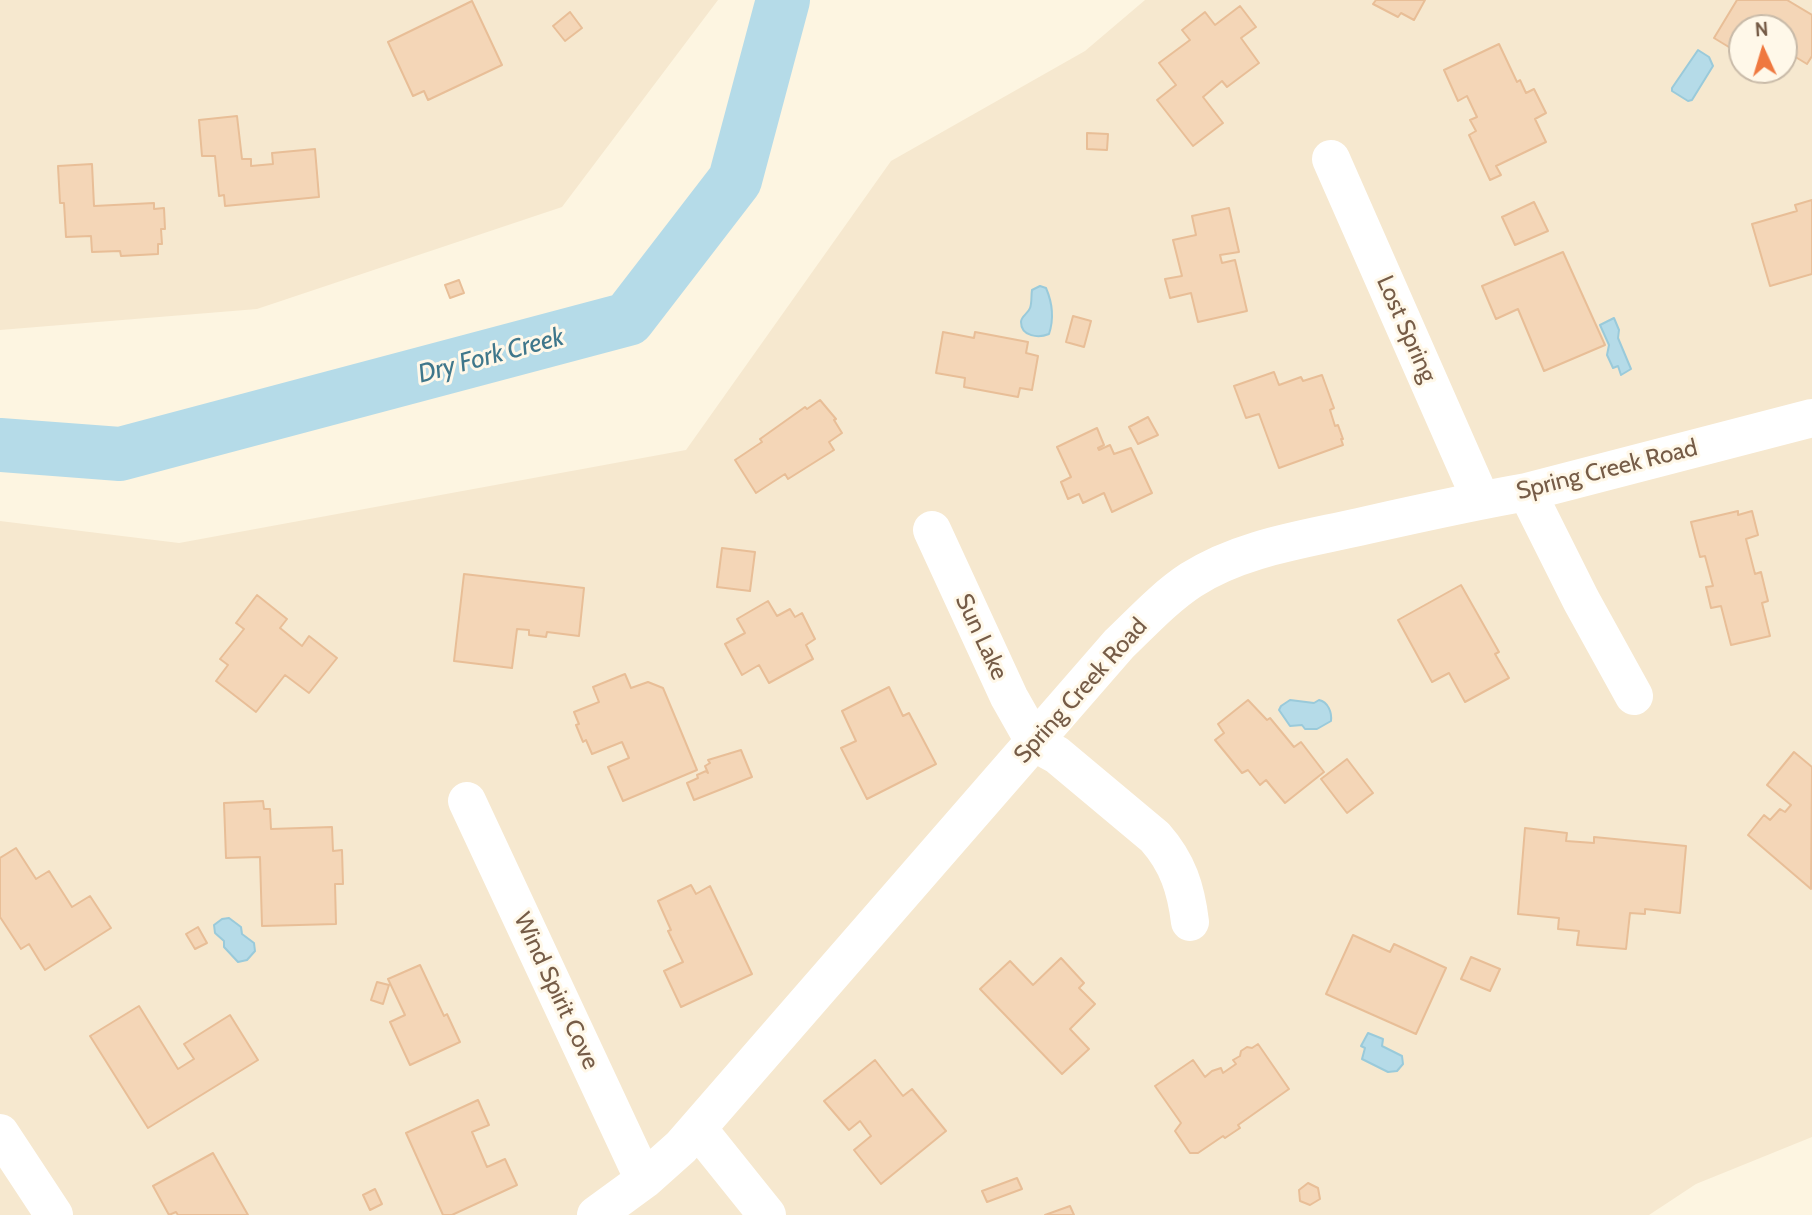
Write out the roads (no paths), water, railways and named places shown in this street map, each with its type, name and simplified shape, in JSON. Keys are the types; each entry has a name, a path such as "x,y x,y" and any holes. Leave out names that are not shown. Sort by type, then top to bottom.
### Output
{"street":[{"name":"Lost Spring","path":"1331,159 1480,500"},
{"name":"Spring Creek Road","path":"596,1215 644,1180 698,1129 1119,644 1154,610 1191,580 1234,559 1279,545 1527,492 1812,418"},
{"path":"1527,492 1581,600 1634,696"},
{"name":"Sun Lake","path":"932,530 1009,697 1035,743"},
{"path":"1035,743 1056,755 1166,849 1175,862 1186,891 1191,922"},
{"name":"Wind Spirit Cove","path":"467,801 644,1180"},
{"path":"698,1129 767,1215"},
{"path":"0,1133 54,1215"}],"water":[{"path":"1698,50 1709,57 1713,66 1692,100 1688,101 1672,91 1672,88"},
{"path":"1040,286 1046,288 1052,311 1049,334 1036,336 1024,331 1021,322 1030,308 1032,290"},
{"path":"1614,318 1619,330 1618,338 1631,369 1621,375 1618,366 1613,368 1607,355 1609,345 1600,325"},
{"path":"1290,700 1314,703 1322,701 1329,708 1331,721 1317,729 1305,729 1302,725 1290,726 1279,710"},
{"path":"229,918 241,927 242,934 254,943 255,951 247,960 238,962 215,933 214,925"},
{"path":"1368,1033 1383,1039 1382,1046 1402,1056 1403,1064 1397,1071 1388,1072 1362,1059 1365,1048 1361,1046"}],"waterway":[{"name":"Dry Fork Creek","path":"0,445 120,454 628,319 735,180 783,0"}]}
